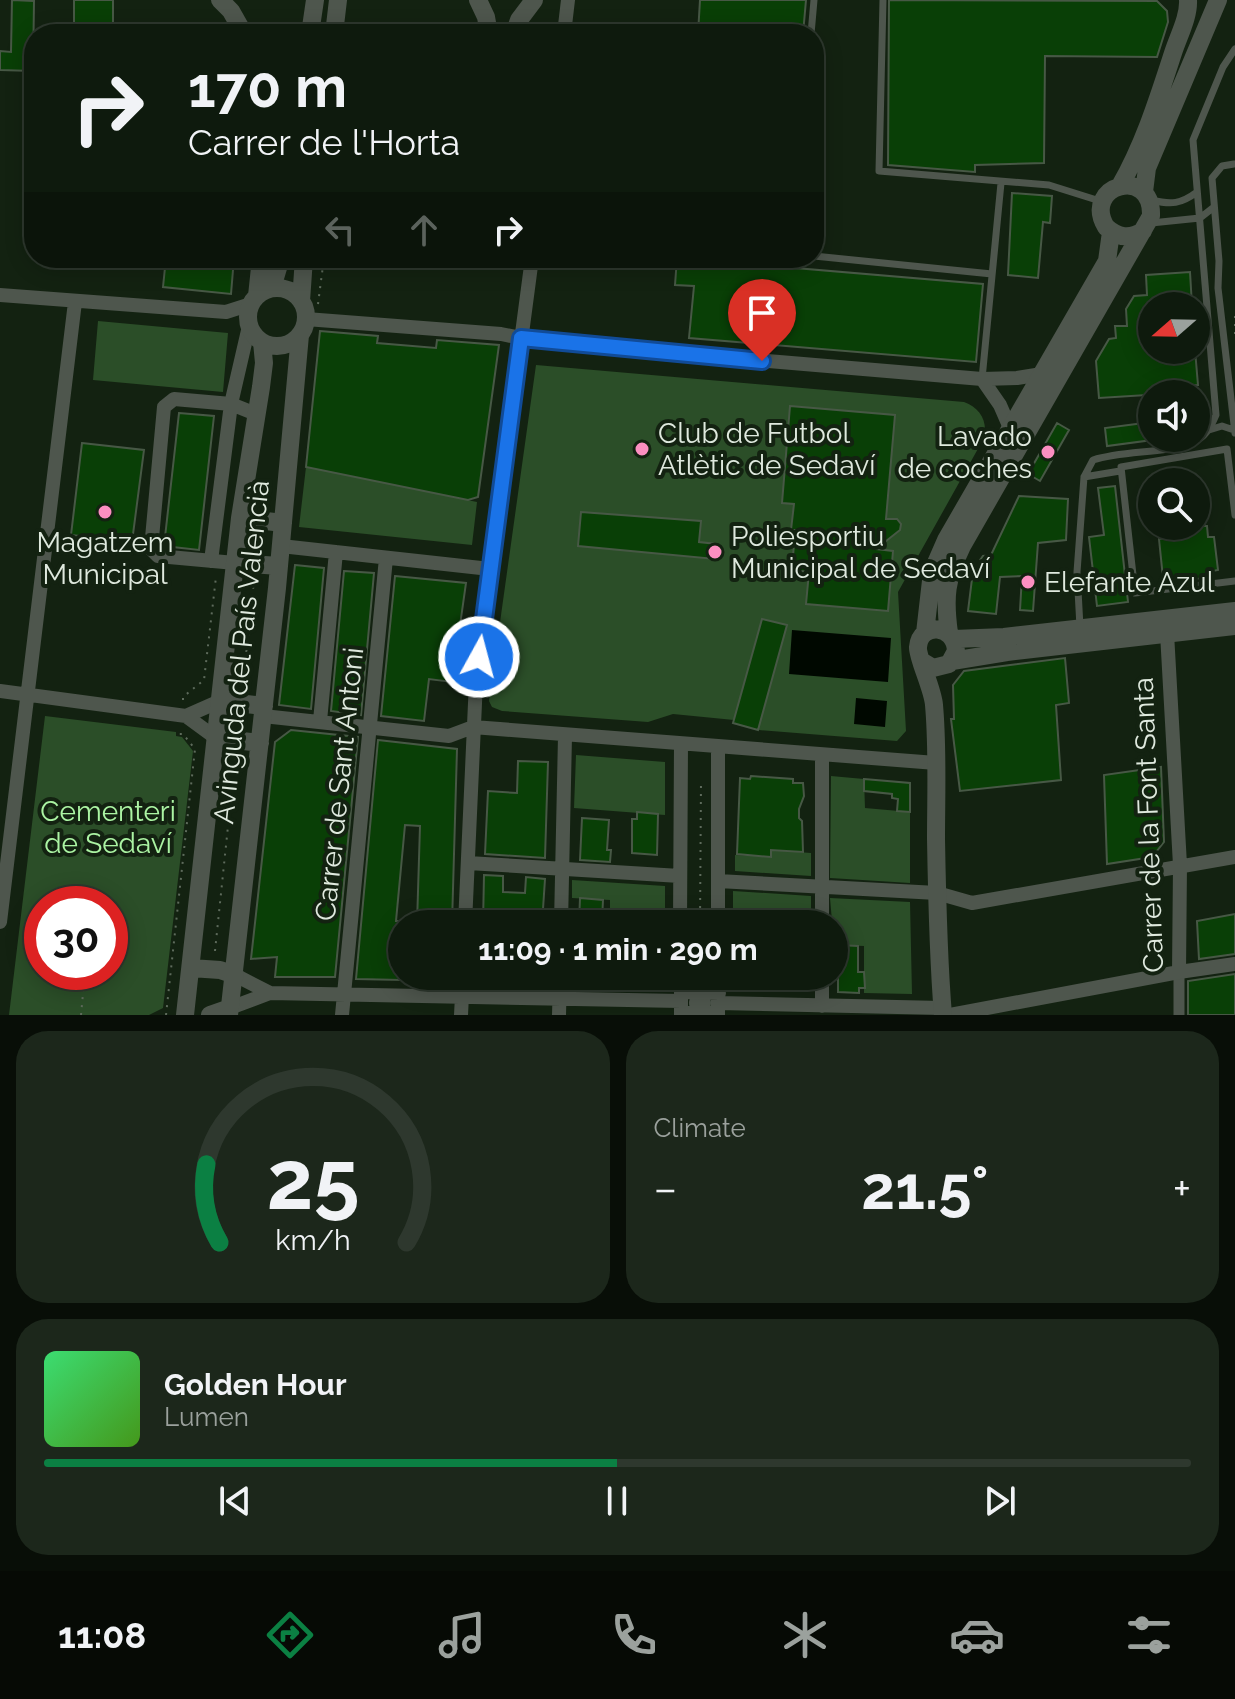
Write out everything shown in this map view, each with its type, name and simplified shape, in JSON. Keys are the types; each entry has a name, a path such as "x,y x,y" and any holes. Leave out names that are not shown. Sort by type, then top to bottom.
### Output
{"street":[{"path":"220,0 238,24"},
{"path":"311,24 315,0"},
{"path":"335,24 338,0"},
{"path":"478,0 487,24"},
{"path":"518,24 534,0"},
{"path":"565,24 568,0"},
{"path":"934,701 956,651 945,604 949,574 962,546 1146,227 1151,216 1147,168 1218,0"},
{"path":"1123,186 1150,123 1188,3"},
{"path":"1147,168 1123,186 1113,189 1102,201 1101,214 1111,232 1107,261 946,540 932,572 925,633 918,644 919,657 933,668 1007,652 1235,626"},
{"path":"1123,186 1147,196"},
{"path":"1111,232 1127,237 1146,227"},
{"path":"260,268 256,307 262,342 282,346 302,318"},
{"name":"Avinguda del País Valencià","path":"235,563 214,567 231,404 256,307 276,268"},
{"name":"Avinguda del País Valencià","path":"230,1011 281,546 302,318 304,268"},
{"path":"466,910 473,727 490,569 531,268"},
{"path":"0,295 226,312 256,307 289,290 302,318"},
{"path":"0,922 75,302"},
{"path":"302,318 501,334 541,342 982,379 1042,374"},
{"name":"Avinguda del País Valencià","path":"185,1015 240,518 264,363 262,342"},
{"path":"982,379 1000,405 1010,428"},
{"path":"214,567 158,556 151,549 164,407 174,399 231,404 256,414"},
{"path":"240,518 283,523"},
{"path":"281,546 490,569"},
{"path":"320,721 336,552"},
{"name":"Carrer de Sant Antoni","path":"342,1015 386,558"},
{"path":"235,563 279,566"},
{"path":"925,633 937,629 951,636 1004,637 1235,611"},
{"name":"Carrer de la Font Santa","path":"1167,633 1180,865 1179,1015"},
{"path":"923,662 934,701 937,893 945,1013"},
{"path":"0,691 183,715 216,738 260,743"},
{"path":"183,715 220,701 320,721 449,736 473,727 936,763"},
{"path":"561,910 565,736"},
{"path":"680,910 681,744"},
{"path":"718,747 718,910"},
{"path":"822,755 822,910"},
{"path":"718,881 937,893 972,903 1235,857"},
{"path":"468,863 680,876"},
{"path":"210,1015 230,1011 270,993 559,997 681,1005 822,1006 945,1013 1235,964"},
{"path":"191,968 220,970 270,993"},
{"path":"461,1015 463,990"},
{"path":"559,990 559,1015"},
{"path":"822,990 822,1006"}],"lane":[{"path":"812,24 814,0"},
{"path":"883,0 879,171 1049,185 1102,201"},
{"path":"1210,428 1216,415 1193,140 1223,67 1235,49"},
{"path":"1210,430 1222,426 1234,431 1218,288 1219,261 1212,178 1222,166 1234,164"},
{"path":"982,379 1001,183"},
{"path":"1147,196 1169,204 1184,202 1197,192"},
{"path":"1146,227 1200,218 1214,207"},
{"path":"824,257 992,274"},
{"path":"1235,515 1227,449 1121,467 1135,593 1235,581"},
{"path":"1113,640 1079,627 1077,572 1084,477 1093,460 1138,450"},
{"path":"1084,477 1120,471"}],"path":[{"path":"1235,316 1235,335"},
{"path":"166,1015 195,749 183,734 179,734 183,697 204,680 214,567"},
{"path":"243,684 254,579"},
{"path":"215,951 235,759"},
{"path":"700,910 701,782"},
{"path":"81,1015 83,990"}],"green space":[{"path":"98,321 228,333 223,392 93,380"},
{"name":"Poliesportiu Municipal de Sedaví","path":"536,365 964,402 978,412 984,421 984,438 898,592 906,731 897,741 759,730 734,720 673,714 648,722 502,711 492,707 489,701"},
{"path":"306,467 477,502 472,545 299,527"},
{"name":"Cementeri de Sedaví","path":"45,716 176,732 176,736 182,737 193,751 163,1008 149,1015 9,1015 24,890 24,990 128,990 128,886 25,886"},
{"path":"576,755 665,762 665,815 574,808"},
{"path":"831,776 864,779 865,808 910,812 910,883 830,878"},
{"path":"771,850 811,853 811,876 735,871 735,855 771,857"},
{"path":"572,880 665,886 665,910 610,910 610,900 572,898"},
{"path":"733,891 811,896 811,910 733,909"},
{"path":"830,898 910,902 912,994 864,993 864,946 848,945 848,910 831,910"}],"shaded area":[{"path":"792,630 891,638 888,682 789,674"},
{"path":"856,698 887,701 885,727 854,724"}],"building":[{"path":"12,0 34,1 34,24 24,24 24,71 0,70 0,51 11,52"},
{"path":"74,0 113,0 113,24 74,24"},
{"path":"700,0 806,0 804,24 699,24"},
{"path":"889,0 1157,1 1167,11 1168,22 1157,57 1045,56 1044,163 975,165 975,172 888,165"},
{"path":"1012,193 1052,196 1050,223 1043,222 1038,278 1008,275"},
{"path":"165,268 233,268 231,294 163,287"},
{"path":"676,268 796,268 983,284 976,362 689,338 694,286 675,285"},
{"path":"1190,272 1191,292 1147,292 1146,275"},
{"path":"1134,296 1138,296 1138,364 1196,364 1198,380 1138,380 1138,396 1099,398 1096,361 1109,339 1116,338 1115,326 1127,326 1126,309"},
{"path":"320,331 378,336 377,343 436,348 437,340 499,345 478,497 468,500 306,467"},
{"path":"790,406 895,415 886,519 897,519 901,524 900,530 876,549 893,551 888,611 806,604 809,572 792,570 794,504 782,503"},
{"path":"179,413 214,416 199,550 164,546"},
{"name":"Lavado de coches","path":"1057,423 1069,430 1040,481 1028,474"},
{"path":"1138,424 1138,442 1107,446 1105,428"},
{"name":"Magatzem Municipal","path":"82,443 144,450 132,542 71,535"},
{"path":"1115,486 1128,602 1097,606 1089,537 1104,535 1098,488"},
{"path":"1019,496 1068,499 1066,540 1038,543 1033,611 1020,610 1022,576 1000,577 996,614 968,611 972,579 979,580 980,560 983,556 991,555"},
{"path":"581,512 701,521 699,542 717,544 715,559 578,546"},
{"path":"1214,537 1218,570 1212,571 1213,577 1170,582 1170,578 1163,578 1159,540 1210,540"},
{"path":"295,565 324,568 311,709 279,705"},
{"path":"344,571 374,573 361,715 331,711"},
{"path":"395,576 466,583 452,682 429,679 424,721 381,716"},
{"path":"762,619 787,625 758,730 733,723"},
{"path":"1065,658 1069,703 1056,705 1061,780 960,791 951,719 954,719 953,685 964,671"},
{"path":"291,730 358,737 335,977 275,977 277,957 251,959 275,742"},
{"path":"378,740 457,749 452,910 417,910 420,826 405,825 397,910 388,910 388,980 356,979"},
{"path":"518,761 548,762 545,858 485,854 488,791 517,793"},
{"path":"1161,767 1164,842 1152,857 1107,864 1104,775"},
{"path":"751,776 793,779 793,783 803,783 804,796 799,818 802,821 803,852 771,850 771,857 737,854 740,778 750,779"},
{"path":"864,779 910,783 910,812 897,811 898,799 892,798 892,794 864,791"},
{"path":"637,812 658,814 657,855 632,853 632,819 637,819"},
{"path":"582,818 609,820 607,850 611,850 610,862 580,860"},
{"path":"484,875 503,876 503,892 525,893 526,877 545,879 543,910 483,910"},
{"path":"580,898 603,900 603,910 580,910"},
{"path":"1235,914 1235,954 1199,959 1197,921"},
{"path":"848,946 858,946 858,972 864,972 865,988 859,988 859,993 838,992 848,990"},
{"path":"1235,974 1235,1015 1188,1015 1188,981"}],"place":[{"name":"Club de Futbol Atlètic de Sedaví","path":"642,449"},
{"name":"Lavado de coches","path":"1048,452"},
{"name":"Magatzem Municipal","path":"105,512"},
{"name":"Poliesportiu Municipal de Sedaví","path":"715,552"},
{"name":"Elefante Azul","path":"1028,582"}],"route":[{"path":"479,657 521,338 762,361"}]}
